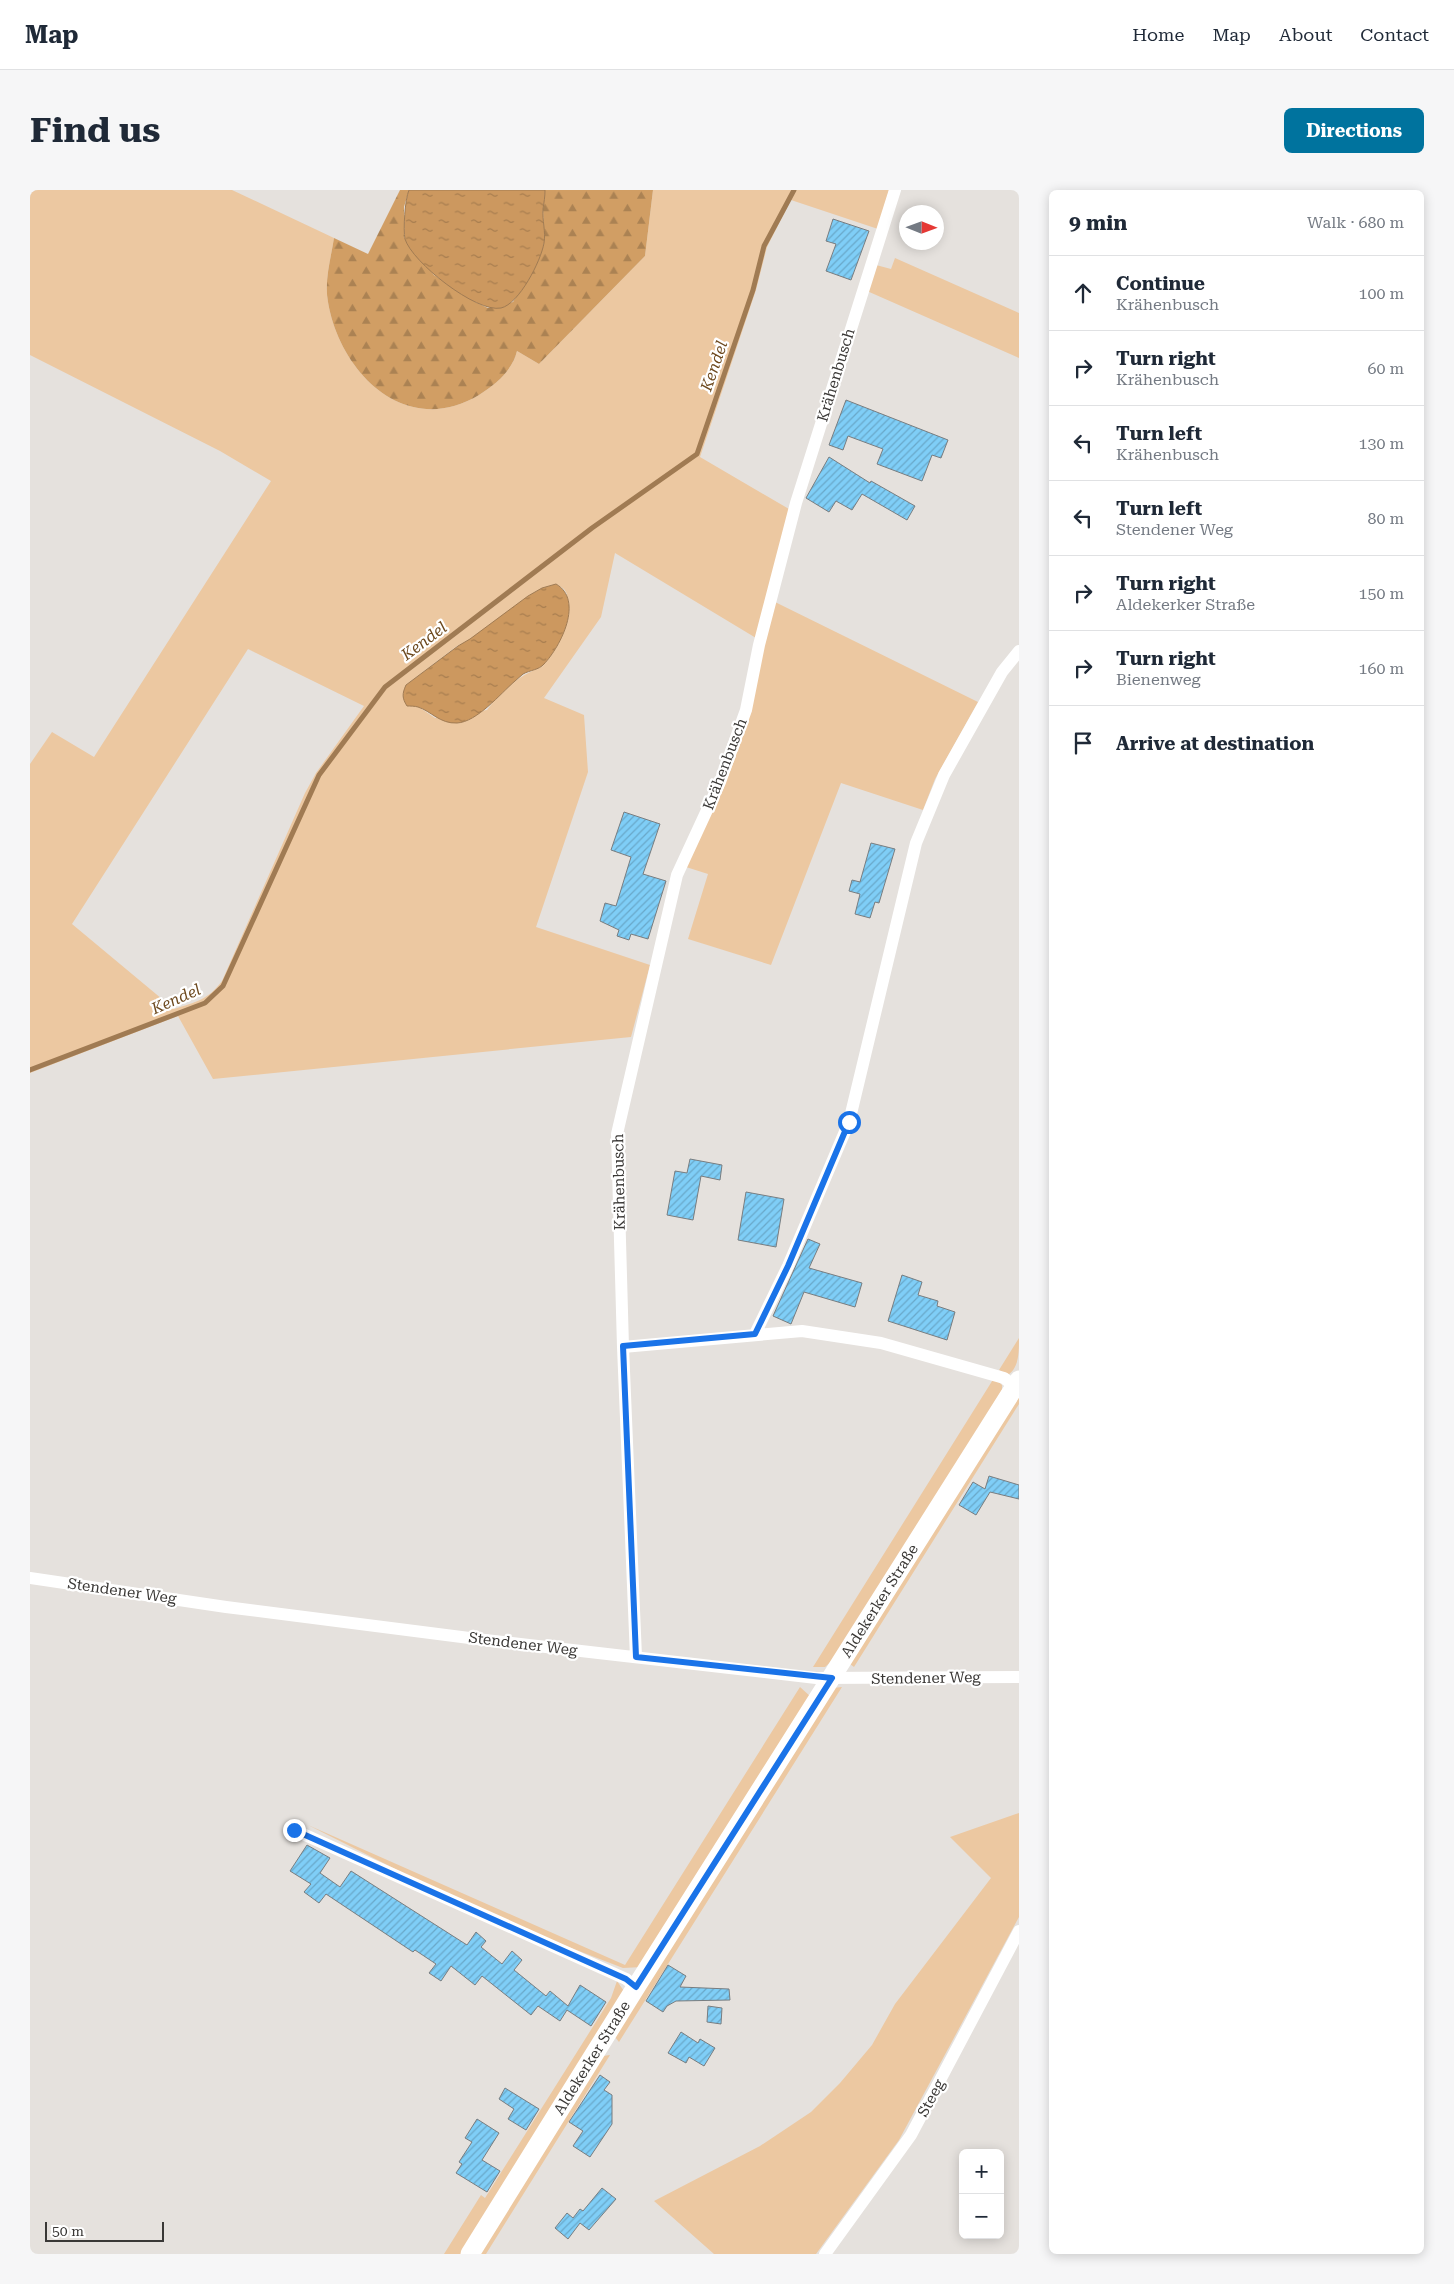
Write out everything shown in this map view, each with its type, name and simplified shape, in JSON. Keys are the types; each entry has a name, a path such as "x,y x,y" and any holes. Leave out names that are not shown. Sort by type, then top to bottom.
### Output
{"street":[{"name":"Krähenbusch","path":"636,1657 623,1346 617,1134 678,875 720,782 746,710 759,644 796,503 895,190"},
{"path":"755,1334 788,1266 849,1122 916,843 944,775 1002,672 1019,651"},
{"path":"623,1346 802,1331 881,1343 1004,1378 1017,1384"},
{"name":"Aldekerker Straße","path":"470,2254 636,1987 1017,1384"},
{"name":"Stendener Weg","path":"30,1578 226,1607 636,1657 832,1678 1019,1677"},
{"path":"294,1830 626,1979 636,1987"},
{"name":"Steeg","path":"825,2254 911,2135 1019,1930"}],"shaded area":[{"path":"30,190 232,190 334,238 327,278 327,294 335,328 346,353 362,374 381,392 402,404 426,409 452,407 479,395 503,376 515,358 517,351 539,364 645,256 653,190 889,190 878,229 791,200 767,247 756,290 700,457 789,509 756,638 615,553 601,617 544,698 584,715 588,772 536,927 650,965 631,1037 213,1079 178,1016 30,1073 30,764 52,732 94,757 271,481 220,451 30,355","holes":["556,584 564,589 567,594 543,666 512,684 498,696 487,710 435,718 419,707 406,685 528,596 542,588","248,649 364,706 316,773 305,793 222,981 206,996 174,1009 72,924"]},
{"path":"895,258 1019,313 1019,358 867,291 876,265 891,269"},
{"path":"775,602 978,702 935,779 923,810 841,783 771,965 688,939 708,874 686,867 764,643"},
{"path":"1019,1338 1016,1364 1008,1375 999,1370"},
{"path":"994,1378 1002,1385 1002,1390 836,1657 825,1667 813,1667"},
{"path":"1019,1391 1019,1404 854,1667 850,1664"},
{"path":"800,1687 811,1697 642,1967 623,1968 535,1934 437,1890 308,1825 625,1965"},
{"path":"842,1687 619,2042 615,2037 833,1688"},
{"path":"1019,1813 1019,1917 899,2140 816,2254 714,2254 654,2201 760,2146 811,2112 840,2083 872,2045 895,2004 991,1878 950,1837"},
{"path":"617,1981 626,1994 464,2254 444,2254 481,2195 485,2198 611,1998"},
{"path":"610,2055 486,2254 479,2254 603,2056"}],"green space":[{"path":"400,190 409,190 404,207 404,237 434,275 475,302 488,308 513,302 536,263 544,244 543,209 545,190 653,190 645,256 539,364 517,351 507,371 479,395 452,407 426,409 402,404 381,392 362,374 346,353 335,328 327,294 328,270 334,238 368,254"}],"water":[{"path":"409,190 545,190 542,251 528,281 515,299 501,308 476,303 446,284 419,260 405,239 406,200"},
{"path":"556,584 564,591 568,601 569,612 563,635 551,656 542,666 523,674 480,713 465,721 451,723 423,709 407,706 403,696 406,685 528,596 542,588"}],"building":[{"path":"833,219 869,231 851,280 826,271 836,244 826,241"},
{"path":"846,400 948,440 941,458 932,455 922,481 877,464 883,449 848,436 843,450 829,445"},
{"path":"829,457 870,483 871,481 915,506 907,520 862,494 852,510 836,501 829,512 806,498"},
{"path":"624,812 660,824 643,874 666,881 648,939 631,934 629,940 617,936 619,930 600,921 605,903 616,906 631,857 611,850"},
{"path":"871,843 895,849 879,903 875,902 870,918 855,914 860,894 849,891 852,880 860,882"},
{"path":"690,1159 722,1165 720,1180 701,1176 693,1220 667,1215 675,1171 687,1173"},
{"path":"746,1192 784,1199 776,1247 738,1240"},
{"path":"808,1239 820,1244 809,1268 862,1283 855,1307 804,1292 791,1324 773,1316"},
{"path":"902,1275 922,1282 918,1295 938,1301 937,1306 955,1312 947,1340 888,1321"},
{"path":"989,1476 1019,1485 1019,1499 990,1492 976,1515 959,1505 973,1482 985,1489"},
{"path":"307,1845 330,1858 320,1873 340,1887 351,1871 467,1945 476,1932 486,1941 481,1947 502,1964 512,1951 522,1960 514,1970 546,1996 550,1991 568,2006 580,1985 606,2002 591,2026 567,2010 560,2021 538,2006 531,2015 482,1976 475,1985 451,1966 441,1981 429,1973 436,1964 415,1950 413,1952 326,1894 319,1903 304,1892 311,1884 290,1871"},
{"path":"668,1965 686,1976 680,1987 729,1989 730,2000 676,2001 667,2006 663,2012 646,2001"},
{"path":"708,2006 722,2008 721,2024 707,2022"},
{"path":"681,2032 698,2043 700,2039 715,2048 704,2066 689,2057 686,2063 668,2053"},
{"path":"600,2075 610,2082 604,2090 612,2095 612,2124 590,2157 573,2146 583,2131 569,2122"},
{"path":"505,2088 539,2109 526,2130 508,2119 514,2109 499,2099"},
{"path":"477,2119 499,2133 482,2160 500,2171 487,2192 456,2173 462,2164 459,2162 472,2142 465,2138"},
{"path":"602,2188 616,2199 589,2230 580,2223 568,2239 555,2228 567,2213 573,2218 580,2209 583,2211"}],"waterway":[{"name":"Kendel","path":"30,1070 205,1003 223,986 319,775 385,687 592,528 697,454 753,290 764,246 794,190"}],"route":[{"path":"294,1830 626,1979 636,1987 832,1678 816,1678 636,1657 623,1346 755,1334 788,1266 849,1122"}]}
